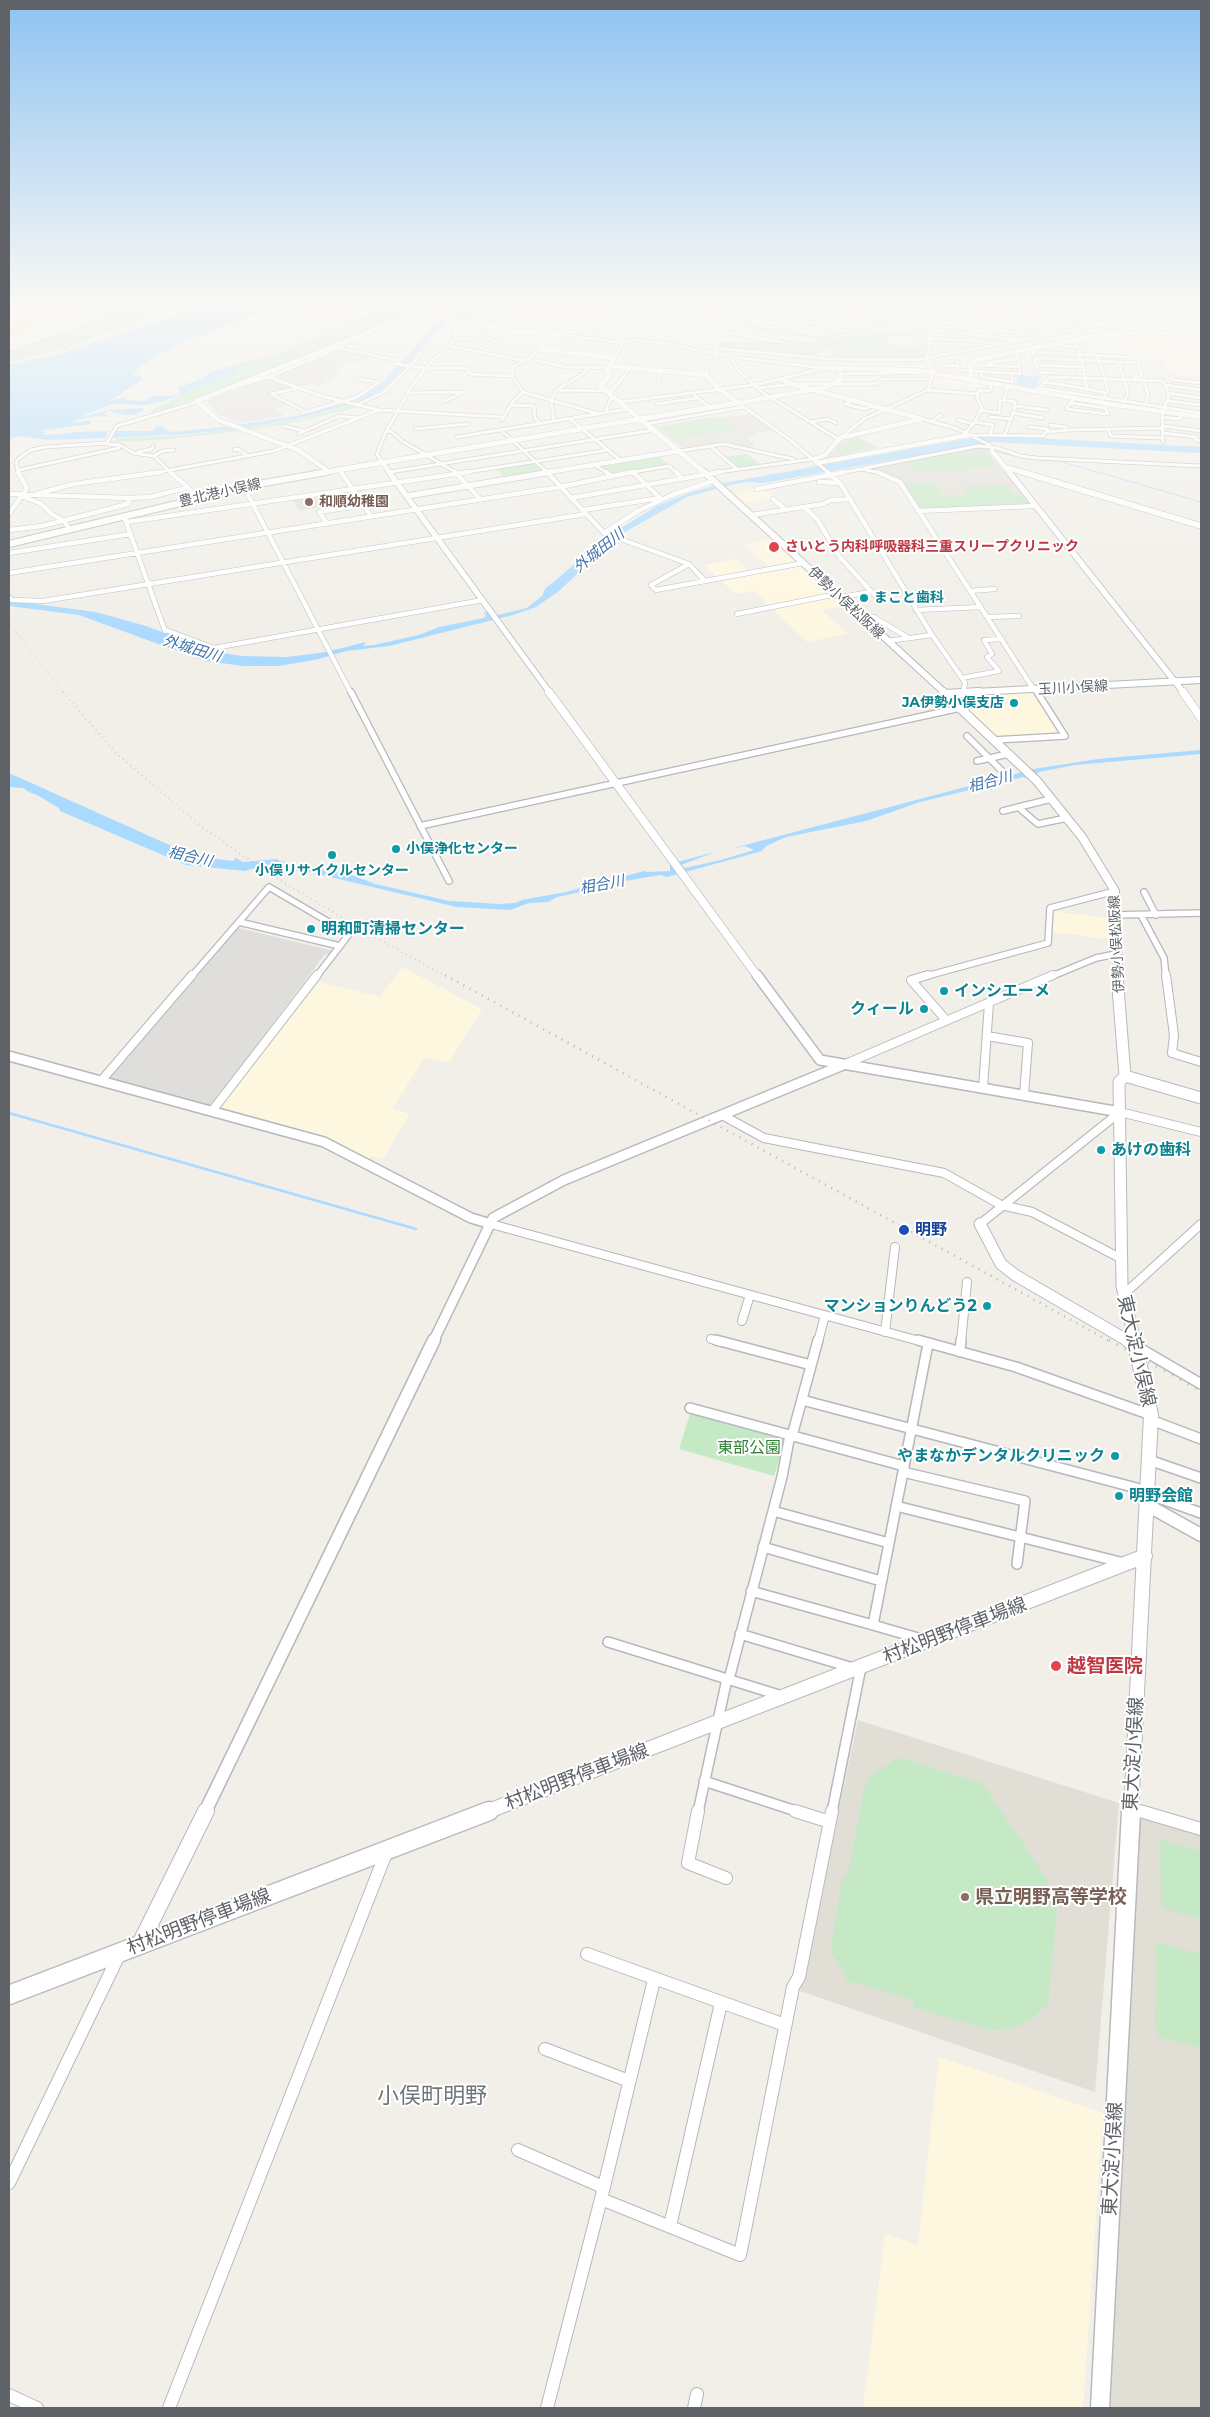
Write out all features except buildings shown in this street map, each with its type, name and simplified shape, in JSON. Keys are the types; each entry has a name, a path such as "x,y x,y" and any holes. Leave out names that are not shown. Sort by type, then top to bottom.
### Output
{"main road":[{"path":"640,419 664,415"},
{"name":"伊勢小俣松阪線","path":"640,419 728,493 1024,768 1037,781 1086,843 1115,890 1116,954 1126,1076"},
{"name":"豊北港小俣線","path":"9,544 108,520 126,519 244,487 339,469 640,419"},
{"name":"玉川小俣線","path":"945,694 1201,680"},
{"path":"964,711 962,699 965,695 972,693"},
{"path":"1126,1076 1137,1081 1201,1098"},
{"name":"東大淀小俣線","path":"1100,2408 1151,1418 1123,1295 1120,1258 1119,1082 1126,1076"},
{"path":"980,1224 1001,1264 1015,1276 1134,1344"},
{"name":"村松明野停車場線","path":"9,1996 1145,1556"}],"street":[{"path":"108,441 113,431 120,425 154,415"},
{"path":"210,415 230,425 306,454 328,471"},
{"path":"298,434 342,415 357,418"},
{"path":"21,496 74,484 130,478 248,456 289,446 366,415"},
{"path":"396,415 377,454 382,462 811,1052 820,1060 843,1065 1120,1112 1201,1132"},
{"path":"466,415 469,435"},
{"path":"478,415 502,417 501,430"},
{"path":"535,415 535,418 540,423"},
{"path":"553,415 554,421"},
{"path":"457,437 593,415"},
{"path":"635,415 640,419"},
{"path":"646,424 699,415"},
{"path":"753,415 832,474 840,483 916,610 962,678 965,684 963,693"},
{"path":"799,415 839,439 922,419"},
{"path":"816,462 839,439 872,415"},
{"path":"908,415 969,434 991,448 1176,682 1201,718"},
{"path":"931,422 941,415"},
{"path":"969,434 978,416 992,415"},
{"path":"1005,434 1012,415"},
{"path":"1021,415 1041,419"},
{"path":"1108,429 1111,436 1163,440 1164,415"},
{"path":"1170,415 1180,419 1181,415"},
{"path":"1185,415 1201,417"},
{"path":"570,418 620,460"},
{"path":"811,422 827,419 836,423"},
{"path":"958,420 993,425 990,434"},
{"path":"407,496 724,444 816,462 969,434 1043,436 1053,420 1061,421"},
{"path":"308,422 319,425"},
{"path":"1098,423 1099,430"},
{"path":"415,429 468,424"},
{"path":"284,426 304,432"},
{"path":"1029,426 1048,429 1200,430 1199,437 1201,437"},
{"path":"1048,429 1073,427"},
{"path":"1163,429 1181,435 1196,437 1196,440 1201,441"},
{"path":"501,430 536,462 605,533 689,564 705,581"},
{"path":"390,472 654,430"},
{"path":"1093,430 1096,438"},
{"path":"387,431 392,432 458,474 480,499"},
{"path":"1181,435 1181,443"},
{"path":"9,514 27,488 17,465 18,459 37,449 108,441 134,453 154,456 162,451 174,450"},
{"path":"134,453 152,448 153,446"},
{"path":"710,446 737,469"},
{"path":"756,489 974,446 1032,458 1201,466"},
{"path":"19,470 122,448"},
{"path":"234,450 238,449 248,456"},
{"path":"483,600 214,648 166,631 126,519 458,474 608,450"},
{"path":"154,456 167,471 200,498"},
{"path":"571,498 706,474 802,460"},
{"path":"17,465 34,462"},
{"path":"594,465 612,476"},
{"path":"9,573 560,487 669,466 682,478"},
{"path":"1005,467 1201,526"},
{"path":"339,469 371,516"},
{"path":"862,469 874,471 900,482 1065,736 994,740"},
{"path":"633,472 662,499"},
{"path":"605,533 628,516 662,499 712,481"},
{"path":"819,482 840,483"},
{"path":"244,487 317,630 450,881"},
{"path":"36,494 130,498 150,497 186,488"},
{"path":"9,494 40,503 52,515 63,520 69,528"},
{"path":"9,530 42,526 128,504 130,498"},
{"path":"9,597 12,600 43,601 437,538 662,499"},
{"path":"773,499 785,509"},
{"path":"752,515 822,504 831,500 851,499"},
{"path":"918,510 1035,506"},
{"path":"326,524 319,512 351,507"},
{"path":"804,507 817,519 839,556 878,599"},
{"path":"9,544 108,520"},
{"path":"9,544 108,520"},
{"path":"9,553 131,534"},
{"path":"689,564 651,585 656,590 803,563"},
{"path":"970,590 995,589"},
{"path":"737,614 871,592"},
{"path":"916,610 981,607"},
{"path":"860,614 874,617 907,637"},
{"path":"988,617 1019,616"},
{"path":"888,642 907,637 932,635"},
{"path":"962,678 998,671 987,658 992,654 984,640 1002,639"},
{"path":"420,826 615,783 964,711"},
{"path":"967,736 1003,772"},
{"path":"978,761 1008,754"},
{"path":"1003,811 1051,799"},
{"path":"1018,807 1038,824 1066,818"},
{"path":"101,1081 270,887 349,934 212,1111"},
{"path":"946,1020 911,980 1048,943 1050,908 1115,890"},
{"path":"1144,892 1156,915"},
{"path":"1114,915 1201,913"},
{"path":"1141,915 1164,958 1174,1035 1172,1054 1201,1062"},
{"path":"240,922 340,946"},
{"path":"139,1946 493,1218 564,1180 722,1116 1096,958 1116,954"},
{"path":"983,1088 989,1003"},
{"path":"987,1036 1028,1043 1024,1095"},
{"path":"9,1056 324,1142 471,1218 1016,1367 1201,1438"},
{"path":"980,1224 1001,1205 1120,1112"},
{"path":"722,1116 764,1138 939,1172 1001,1205 1032,1212 1120,1258"},
{"path":"1123,1295 1201,1224"},
{"path":"884,1332 895,1247"},
{"path":"960,1352 967,1282"},
{"path":"742,1321 750,1294"},
{"path":"726,1878 688,1863 716,1722 773,1511 789,1440 792,1436 825,1315"},
{"path":"710,1339 811,1365"},
{"path":"873,1626 928,1344"},
{"path":"1134,1344 1201,1384"},
{"path":"802,1400 1201,1513"},
{"path":"690,1408 904,1469 1025,1501 1017,1564"},
{"path":"1149,1460 1201,1478"},
{"path":"1148,1497 1201,1535"},
{"path":"896,1506 1126,1564"},
{"path":"773,1511 889,1542"},
{"path":"763,1547 881,1581"},
{"path":"751,1591 929,1641"},
{"path":"518,2150 670,2226 740,2255 785,2025 793,1988 799,1977 859,1668 740,1634"},
{"path":"608,1642 784,1697"},
{"path":"704,1781 830,1822"},
{"path":"1131,1808 1201,1829"},
{"path":"169,2408 388,1849"},
{"path":"9,2182 120,1952"},
{"path":"586,1954 654,1980 785,2025"},
{"path":"547,2408 654,1980"},
{"path":"670,2226 721,2003"},
{"path":"545,2049 629,2082"},
{"path":"694,2408 697,2394"},
{"path":"9,2395 37,2408"}],"shaded area":[{"path":"219,415 282,415 284,416 239,423"},
{"path":"752,415 774,430 755,433 756,435 746,437 756,446 744,448 723,443 683,449 655,427 717,416 719,418"},
{"path":"857,436 878,448 824,460 842,440"},
{"path":"974,447 987,450 1031,504 920,510 902,482 868,468"},
{"path":"761,488 775,498 745,503 734,494"},
{"name":"和順幼稚園","path":"320,494 326,506 299,511 291,498"},
{"path":"773,539 798,563 770,568 745,545"},
{"path":"736,559 752,573 800,565 829,595 845,606 822,610 848,634 807,642 754,591 736,594 704,565"},
{"path":"1034,691 1062,734 999,738 966,706 968,698 975,694"},
{"path":"1051,911 1108,918 1110,939 1052,932"},
{"path":"238,928 333,951 330,955 325,954 214,1103 208,1106 109,1079"},
{"path":"402,967 482,1009 449,1063 425,1057 392,1109 410,1114 382,1160 372,1156 368,1159 326,1137 224,1108 222,1104 319,982 380,997"},
{"name":"県立明野高等学校","path":"858,1720 1119,1803 1095,2092 800,1991"},
{"name":"県立明野高等学校","path":"1139,1817 1201,1836 1201,2408 1109,2408"},
{"path":"939,2057 1103,2113 1083,2408 863,2408 885,2234 918,2245"}],"green space":[{"path":"316,415 326,415 249,430 245,428 296,420"},
{"path":"708,418 722,419 735,430 674,439 661,429 664,426"},
{"path":"236,429 241,431 160,440 113,442 115,439 123,438 189,435"},
{"path":"857,438 874,447 839,453 834,451 839,446 853,443 848,440"},
{"path":"971,450 985,451 997,467 916,472 907,462"},
{"path":"747,454 763,466 737,469 723,457"},
{"path":"657,455 669,465 612,475 597,465"},
{"path":"533,463 543,471 505,478 496,469"},
{"path":"934,483 943,496 967,495 961,487 1006,485 1015,495 1024,494 1031,504 920,510 904,484"},
{"name":"東部公園","path":"691,1411 783,1436 785,1440 774,1476 679,1449"},
{"path":"899,1757 983,1784 1046,1878 1057,1911 1048,2004 1030,2020 1012,2029 990,2030 913,2007 913,2000 848,1981 831,1951 842,1876 846,1878 848,1873 865,1786 870,1777"},
{"path":"1160,1840 1201,1851 1201,1919 1161,1908"},
{"path":"1156,1942 1201,1954 1201,2048 1161,2038 1155,2029"}],"water":[{"path":"9,415 85,415 80,417 107,415 108,417 96,416 76,420 73,423 90,420 91,424 35,431 47,432 41,434 48,435 108,431 106,438 48,440 20,436 9,439"},
{"path":"313,415 237,429 189,434 110,438 114,431 152,431 155,430 154,427 162,426 168,431 174,432"},
{"name":"外城田川","path":"977,437 1017,437 1201,447 1201,453 992,442 764,483 748,482 726,486 687,497 616,537 559,591 536,607 513,615 389,646 346,651 319,659 279,666 244,666 205,661 79,615 9,606 9,602 28,603 96,612 146,626 215,652 242,656 288,657 326,652 366,642 363,646 374,645 419,635 439,627 484,618 486,615 483,613 488,612 498,615 527,608 542,596 545,589 608,536 657,506 689,493 724,483"},
{"name":"相合川","path":"1201,750 1201,754 1075,765 1039,772 1030,779 1023,777 988,786 993,790 983,787 920,802 866,821 786,837 766,846 762,851 667,877 660,875 613,883 557,897 548,902 529,903 510,910 457,907 309,872 285,869 279,865 264,865 245,871 186,865 60,811 59,808 24,788 9,787 9,773 185,852 202,857 233,861 236,858 243,862 277,859 352,875 375,884 449,901 499,904 515,903 566,892 644,871 670,871 670,864 715,852 681,865 685,868 721,860 754,850 745,846 730,849 1034,769 1098,759"}],"waterway":[{"path":"975,447 1028,459 1059,461 1201,502"},
{"path":"9,1113 416,1229"}],"railway":[{"path":"9,623 64,693"},
{"path":"63,692 117,754 203,828 268,873 368,933 447,977"},
{"path":"445,975 1111,1342"},
{"path":"1109,1340 1201,1391"}],"place":[{"name":"和順幼稚園","path":"309,502"},
{"name":"さいとう内科呼吸器科三重スリープクリニック","path":"774,547"},
{"name":"まこと歯科","path":"864,598"},
{"name":"JA伊勢小俣支店","path":"1014,703"},
{"name":"小俣浄化センター","path":"396,849"},
{"name":"小俣リサイクルセンター","path":"332,855"},
{"name":"明和町清掃センター","path":"311,929"},
{"name":"インシエーメ","path":"944,991"},
{"name":"クィール","path":"924,1009"},
{"name":"あけの歯科","path":"1101,1150"},
{"name":"明野","path":"904,1230"},
{"name":"マンションりんどう2","path":"987,1306"},
{"name":"やまなかデンタルクリニック","path":"1115,1456"},
{"name":"明野会館","path":"1119,1496"},
{"name":"越智医院","path":"1056,1666"},
{"name":"県立明野高等学校","path":"965,1897"}],"district":[{"name":"小俣町明野","path":"432,2097"}]}
